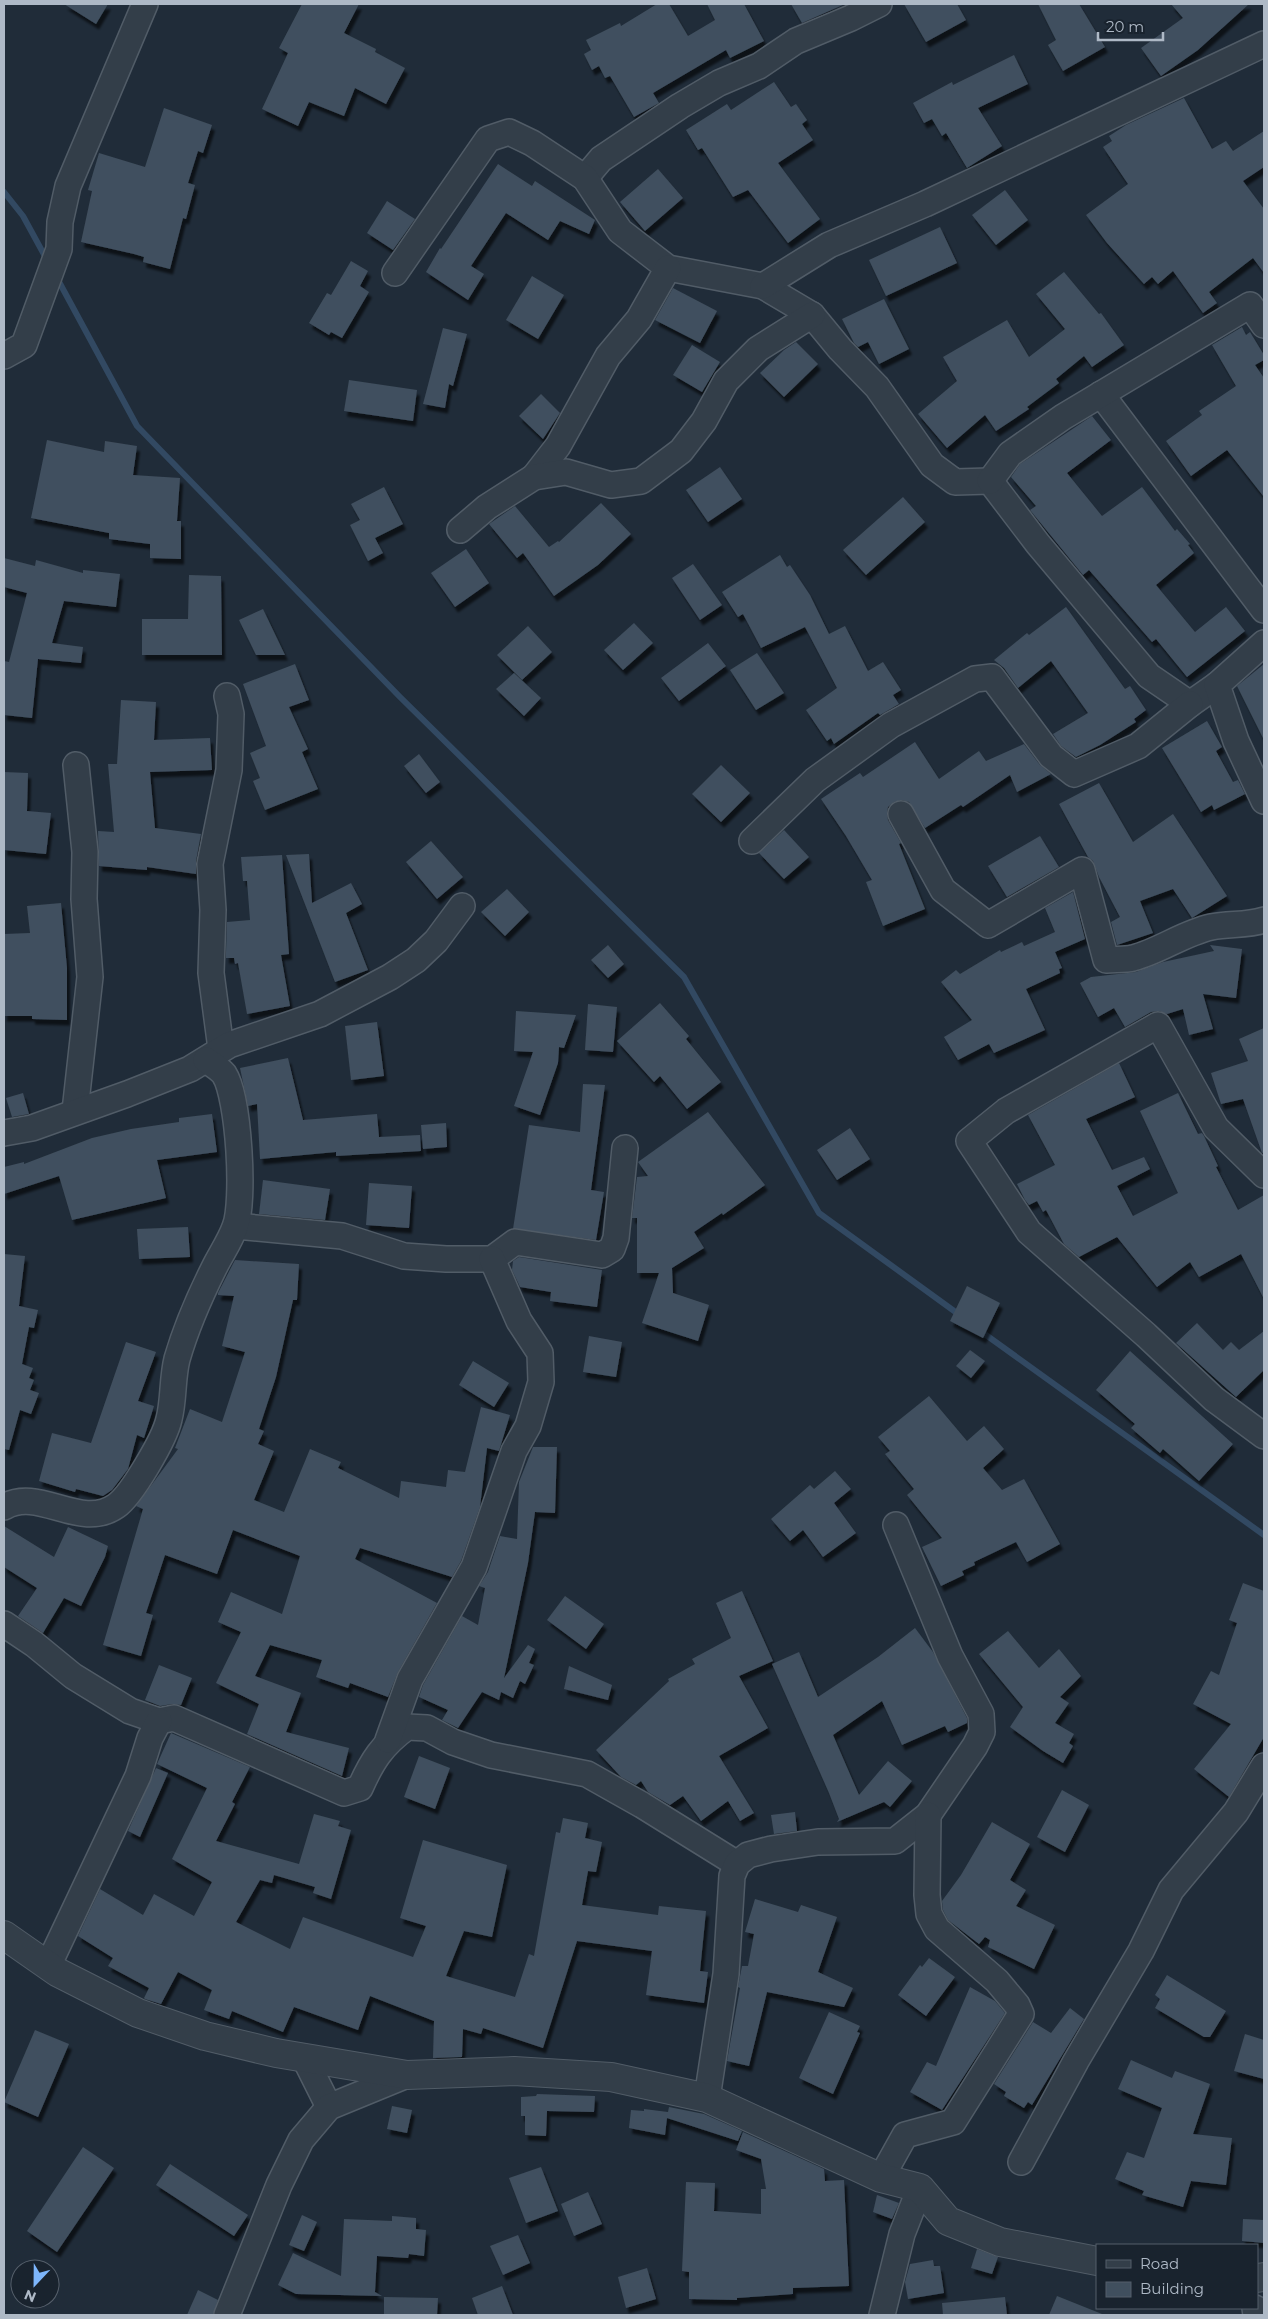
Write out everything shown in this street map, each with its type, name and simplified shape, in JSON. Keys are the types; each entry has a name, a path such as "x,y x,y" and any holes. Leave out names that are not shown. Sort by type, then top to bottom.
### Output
{"street":[{"path":"4,356 24,345 59,249 60,222 68,186 145,4"},
{"path":"585,178 601,159 680,106 719,83 759,66 796,41 879,4"},
{"path":"763,286 829,245 925,204 1264,44"},
{"path":"395,273 488,139 509,132 532,143 585,178 620,231 668,268 763,286 812,315 840,349 877,387 932,465 955,482 990,481"},
{"path":"460,530 487,507 534,477 558,446 608,356 638,319 668,268"},
{"path":"990,481 1010,454 1102,394 1257,300 1264,326"},
{"path":"534,477 566,472 611,485 642,481 682,451 704,421 726,381 758,349 812,315"},
{"path":"1102,394 1264,610"},
{"path":"990,481 1038,544 1149,676 1190,704"},
{"path":"752,841 815,780 891,725 975,679 992,677 1051,756 1074,774 1138,746 1190,704 1218,685 1264,643"},
{"path":"1218,685 1236,741 1264,801"},
{"path":"4,1507 14,1501 32,1502 84,1515 100,1513 117,1506 133,1488 169,1420 177,1359 214,1269 236,1226 241,1195 237,1129 232,1099 224,1074 214,1055 211,972 213,910 210,864 229,770 231,714 227,696"},
{"path":"75,1112 90,977 84,899 85,852 76,764"},
{"path":"901,814 943,890 988,925 1082,870 1106,960 1132,958 1153,951 1188,934 1213,927 1250,925 1264,920"},
{"path":"4,1133 32,1128 190,1069 214,1055 320,1014 390,977 416,960 436,941 462,906"},
{"path":"1264,1175 1216,1128 1158,1025 1006,1111 969,1141 1029,1232 1146,1335 1214,1399 1264,1436"},
{"path":"236,1226 342,1236 404,1256 492,1259 515,1242 602,1255 612,1249 616,1238 626,1148"},
{"path":"4,1624 34,1644 73,1676 130,1711 159,1721 174,1718 344,1793 360,1788 369,1767 388,1740 410,1678 474,1567 514,1451 528,1426 542,1382 540,1353 519,1321 492,1259"},
{"path":"707,2098 726,1974 732,1876 737,1864 748,1855 771,1849 818,1842 888,1843 895,1841 928,1815 975,1746 982,1732 981,1714 950,1656 896,1525"},
{"path":"48,1966 138,1776 150,1738 159,1721"},
{"path":"388,1740 407,1726 427,1728 453,1742 491,1756 587,1774 642,1804 737,1864"},
{"path":"1021,2162 1076,2061 1141,1951 1171,1890 1236,1812 1264,1766"},
{"path":"881,2178 905,2135 953,2122 1021,2014 1017,2005 997,1981 937,1929 929,1914 928,1815"},
{"path":"895,1841 928,1866"},
{"path":"4,1935 48,1966 138,2013 205,2036 305,2059 407,2075 514,2071 612,2077 707,2098 881,2178 920,2188 948,2221 1000,2242 1096,2261"},
{"path":"305,2059 329,2107"},
{"path":"227,2315 279,2185 301,2140 329,2107 407,2075"},
{"path":"882,2315 902,2234 920,2188"}],"building":[{"path":"64,4 108,4 96,24"},
{"path":"302,4 359,4 344,33 376,49 375,52 405,68 386,104 355,88 344,116 309,102 298,126 262,109 288,53 279,48"},
{"path":"657,4 669,4 688,36 715,20 707,4 744,4 764,41 730,58 726,50 653,93 659,103 634,117 610,76 605,78 599,66 592,70 584,54 591,50 586,40 620,23 621,26"},
{"path":"791,4 845,4 802,23"},
{"path":"904,4 957,4 966,20 926,42"},
{"path":"1038,4 1079,4 1105,47 1063,71 1048,45 1056,40"},
{"path":"1171,4 1249,4 1198,50 1161,76 1141,48 1183,18"},
{"path":"1014,55 1028,84 978,108 1002,146 967,168 946,133 942,136 932,119 924,123 913,103 952,82 953,85"},
{"path":"774,82 791,107 796,104 807,120 802,124 813,140 778,163 820,219 788,243 748,190 733,197 702,148 698,150 686,130 727,104 731,110"},
{"path":"1184,98 1212,149 1226,141 1233,151 1264,131 1264,167 1243,181 1264,209 1264,273 1253,258 1209,292 1217,303 1203,313 1173,271 1158,284 1152,277 1144,284 1107,243 1086,215 1128,184 1103,147 1112,141 1109,136 1126,125"},
{"path":"164,108 212,125 203,153 198,151 188,183 195,185 186,219 183,218 170,269 143,262 144,257 81,242 92,191 88,190 99,153 145,167"},
{"path":"498,164 532,186 535,181 595,220 589,234 560,221 548,240 506,213 471,266 484,274 468,300 426,272 440,248"},
{"path":"658,169 683,198 645,231 620,202"},
{"path":"1005,190 1028,220 996,245 972,215"},
{"path":"387,201 415,219 393,250 367,233"},
{"path":"940,227 957,263 886,296 869,260"},
{"path":"351,261 368,271 360,286 369,292 342,338 331,332 329,335 309,323 327,293 331,295"},
{"path":"1064,272 1099,314 1101,313 1124,345 1092,367 1084,356 1056,379 1059,383 1027,407 1029,409 996,431 985,415 947,448 918,414 957,381 943,357 1007,320 1029,357 1065,329 1036,294"},
{"path":"532,276 564,295 538,339 506,320"},
{"path":"673,288 717,311 700,343 655,320"},
{"path":"884,299 909,349 879,364 868,342 858,347 854,343 842,319"},
{"path":"1242,327 1246,335 1250,332 1264,355 1264,360 1255,365 1264,378 1264,497 1227,450 1191,476 1166,441 1202,415 1199,411 1236,386 1212,345"},
{"path":"443,328 467,334 453,386 449,384 445,408 423,404"},
{"path":"796,342 818,364 784,397 760,373 784,350"},
{"path":"692,345 720,362 702,392 673,375"},
{"path":"349,380 417,390 413,421 344,411"},
{"path":"541,394 560,413 543,439 519,416"},
{"path":"1092,416 1111,440 1067,473 1102,516 1142,487 1175,531 1177,529 1190,544 1188,545 1194,553 1156,585 1195,632 1226,607 1245,631 1187,677 1156,639 1152,642 1089,570 1083,575 1030,510 1036,506 1011,477 1020,464"},
{"path":"47,440 104,452 105,441 137,446 133,475 180,478 177,521 181,521 181,559 150,558 150,544 109,539 109,533 31,518"},
{"path":"720,467 742,499 708,522 686,490"},
{"path":"384,487 403,524 375,538 383,553 368,561 350,525 360,520 351,504"},
{"path":"903,497 925,522 866,575 843,550"},
{"path":"601,503 631,534 598,565 554,596 523,553 517,558 489,524 515,506 549,547 559,542"},
{"path":"466,549 489,583 455,607 431,573"},
{"path":"780,555 787,567 790,565 810,595 829,634 845,626 868,671 883,662 901,690 893,695 899,704 880,715 878,713 834,744 831,738 827,741 806,710 837,688 805,627 761,648 743,614 738,617 722,592"},
{"path":"4,558 35,566 36,560 83,573 83,570 120,574 116,607 64,601 52,643 83,647 81,663 38,659 32,718 4,715 4,661 9,662 27,593 4,587"},
{"path":"693,564 722,605 700,620 672,578"},
{"path":"189,575 221,576 222,655 142,655 142,619 188,619"},
{"path":"1066,607 1125,689 1130,686 1146,710 1134,719 1136,722 1100,745 1076,757 1061,746 1053,734 1088,713 1051,661 1018,688 1004,668 994,660 1027,633 1029,635"},
{"path":"263,609 285,655 256,655 239,620"},
{"path":"634,623 653,643 623,670 604,650"},
{"path":"528,626 552,652 522,680 497,655"},
{"path":"708,643 726,666 679,701 661,678"},
{"path":"757,653 784,693 756,710 730,670"},
{"path":"295,664 309,700 289,707 308,749 302,752 318,789 265,810 253,781 260,778 250,753 266,746 243,684"},
{"path":"1264,664 1264,740 1237,686"},
{"path":"514,673 541,698 524,716 496,689"},
{"path":"121,700 156,702 154,740 210,738 212,770 150,772 155,828 201,834 196,861 196,874 147,867 147,870 99,866 98,831 114,832 108,764 117,764"},
{"path":"1207,721 1222,747 1216,751 1233,782 1238,780 1245,794 1214,810 1212,805 1201,812 1162,748"},
{"path":"915,742 939,779 979,751 986,761 1024,744 1040,765 1051,774 1017,792 1010,775 963,807 961,805 925,828 909,802 902,800 894,802 888,807 888,820 901,843 899,844 925,909 883,926 866,882 872,880 821,799 860,773 863,777"},
{"path":"419,754 440,782 426,793 404,766"},
{"path":"721,765 750,793 721,822 692,794"},
{"path":"4,772 28,773 27,811 51,813 46,854 4,850"},
{"path":"1099,783 1133,842 1173,814 1227,896 1192,918 1173,889 1140,901 1153,933 1117,945 1111,922 1120,917 1099,877 1093,861 1088,857 1059,804"},
{"path":"784,830 809,857 784,879 759,853"},
{"path":"1040,836 1059,867 1007,897 988,866"},
{"path":"431,841 463,877 437,899 406,862"},
{"path":"309,854 312,903 351,883 362,904 346,913 368,970 335,982 286,855"},
{"path":"282,855 289,954 281,955 290,1006 247,1014 238,963 235,964 234,958 226,958 227,922 250,920 247,881 243,881 241,857"},
{"path":"507,889 529,912 505,936 481,912"},
{"path":"1073,892 1085,939 1055,952 1062,968 1059,969 1060,973 1026,989 1045,1030 994,1053 989,1044 958,1060 944,1037 972,1020 941,982 956,970 960,974 1000,950 1001,952 1022,942 1024,946 1055,932 1045,908"},
{"path":"61,903 67,968 67,1020 32,1019 32,1016 4,1016 4,934 30,933 27,906"},
{"path":"608,945 624,964 608,978 591,960"},
{"path":"1210,945 1242,949 1236,998 1203,994 1213,1029 1189,1035 1183,1009 1167,1014 1159,1011 1151,1012 1125,1027 1114,1008 1098,1017 1080,983 1091,977 1136,972 1163,962 1214,951"},
{"path":"660,1003 689,1036 686,1039 721,1082 687,1109 660,1076 654,1082 617,1041"},
{"path":"588,1004 617,1007 613,1052 585,1050"},
{"path":"516,1011 576,1015 564,1048 559,1047 558,1063 540,1115 514,1106 533,1052 514,1051"},
{"path":"377,1022 384,1076 351,1080 345,1026"},
{"path":"1264,1028 1264,1152 1262,1153 1243,1099 1221,1104 1211,1073 1248,1061 1239,1039"},
{"path":"288,1058 303,1120 377,1114 379,1137 420,1135 421,1151 336,1156 336,1152 260,1159 257,1104 248,1106 240,1068"},
{"path":"1119,1063 1135,1097 1086,1119 1112,1170 1144,1157 1150,1169 1117,1186 1133,1216 1178,1193 1140,1111 1178,1093 1198,1134 1202,1133 1204,1136 1218,1166 1216,1167 1238,1210 1264,1195 1264,1299 1241,1254 1199,1277 1190,1262 1157,1287 1117,1237 1079,1257 1064,1244 1046,1210 1043,1212 1037,1201 1029,1205 1025,1200 1017,1184 1055,1165 1028,1115"},
{"path":"583,1084 605,1085 591,1190 604,1192 596,1240 513,1229 529,1125 580,1132"},
{"path":"23,1093 29,1114 12,1117 6,1098"},
{"path":"708,1112 765,1185 723,1215 722,1213 694,1232 704,1248 672,1268 673,1293 709,1305 698,1341 642,1323 659,1273 637,1273 637,1218 632,1218 637,1177 648,1176 638,1162"},
{"path":"212,1114 217,1152 157,1160 166,1198 72,1220 59,1176 4,1194 4,1167 24,1162 24,1164 92,1138 131,1129 179,1122 179,1118"},
{"path":"446,1123 447,1147 423,1149 421,1125"},
{"path":"850,1128 870,1159 837,1180 817,1150"},
{"path":"263,1180 330,1189 325,1220 259,1214"},
{"path":"369,1183 412,1186 409,1228 366,1225"},
{"path":"188,1227 190,1257 139,1259 137,1229"},
{"path":"4,1254 25,1256 19,1306 38,1310 34,1328 29,1327 22,1364 33,1368 29,1378 34,1380 30,1390 39,1393 31,1414 20,1410 9,1450 4,1449"},
{"path":"519,1257 602,1270 597,1307 550,1301 551,1292 520,1287 512,1270 513,1261"},
{"path":"235,1260 299,1264 297,1300 293,1300 276,1377 259,1429 264,1431 258,1444 274,1451 254,1500 284,1512 310,1449 341,1462 338,1468 399,1498 401,1481 446,1487 448,1470 465,1472 481,1407 510,1415 499,1451 487,1448 480,1507 461,1561 452,1577 360,1548 355,1559 437,1603 398,1672 388,1697 350,1683 348,1688 316,1677 322,1660 270,1645 255,1676 301,1693 286,1732 349,1748 342,1776 247,1734 259,1704 216,1683 241,1632 218,1622 231,1592 282,1614 300,1556 233,1530 217,1574 165,1555 146,1613 153,1615 141,1656 103,1645 143,1509 136,1506 178,1449 175,1448 190,1409 222,1422 245,1352 222,1346 234,1296 218,1295 218,1293"},
{"path":"967,1286 1000,1303 983,1338 950,1321"},
{"path":"1197,1323 1223,1350 1231,1342 1239,1350 1264,1331 1264,1370 1236,1397 1176,1343"},
{"path":"589,1336 622,1342 616,1377 583,1372"},
{"path":"126,1342 156,1352 138,1401 154,1406 144,1438 137,1435 128,1469 112,1490 103,1496 76,1489 75,1492 39,1481 52,1433 91,1443"},
{"path":"970,1350 985,1361 971,1378 956,1366"},
{"path":"1130,1351 1233,1444 1199,1481 1163,1449 1160,1453 1131,1428 1135,1424 1096,1390"},
{"path":"473,1361 509,1383 494,1407 459,1385"},
{"path":"929,1396 967,1441 984,1426 1004,1449 983,1468 1002,1490 1024,1479 1060,1544 1027,1562 1016,1542 974,1562 975,1565 962,1571 964,1575 941,1586 922,1547 942,1538 907,1495 914,1489 885,1454 890,1451 878,1437"},
{"path":"533,1447 557,1447 555,1513 535,1512 528,1563 504,1678 528,1645 535,1649 529,1663 534,1665 525,1684 520,1681 513,1698 501,1692 499,1700 482,1692 458,1728 442,1720 448,1710 419,1697 423,1685 462,1616 478,1625 485,1588 479,1586 488,1572 500,1536 517,1539 519,1482"},
{"path":"835,1471 851,1489 834,1503 856,1533 823,1557 803,1530 790,1541 771,1519 810,1485 814,1489"},
{"path":"4,1526 54,1557 68,1527 108,1546 105,1557 81,1606 64,1598 43,1633 18,1616 37,1588 4,1567"},
{"path":"1243,1583 1264,1591 1264,1737 1229,1797 1194,1769 1231,1724 1193,1704 1211,1671 1219,1675 1237,1623 1229,1620"},
{"path":"742,1591 773,1661 739,1676 768,1728 719,1756 754,1813 740,1821 728,1801 701,1821 683,1796 670,1805 648,1792 641,1781 636,1785 621,1777 596,1750 669,1681 668,1679 695,1664 692,1659 731,1638 716,1603"},
{"path":"565,1596 604,1624 586,1649 547,1620"},
{"path":"915,1628 933,1652 967,1718 967,1723 948,1732 945,1726 902,1745 882,1701 833,1735 859,1795 888,1761 912,1781 890,1807 884,1802 837,1822 839,1819 829,1793 772,1664 799,1652 818,1697 878,1657"},
{"path":"1008,1631 1039,1668 1059,1649 1081,1676 1060,1697 1069,1703 1055,1723 1074,1734 1069,1743 1073,1746 1063,1763 1010,1727 1023,1707 979,1654"},
{"path":"159,1665 192,1678 181,1705 160,1706 145,1700"},
{"path":"569,1666 612,1685 608,1700 564,1689"},
{"path":"171,1733 250,1767 232,1802 235,1804 216,1841 299,1864 314,1814 340,1821 338,1826 351,1830 331,1899 313,1893 315,1887 274,1875 272,1883 260,1880 236,1922 290,1949 303,1917 413,1957 426,1926 400,1918 423,1840 507,1865 492,1937 464,1931 446,1976 515,1997 529,1954 534,1956 556,1832 560,1833 563,1818 588,1823 585,1838 602,1842 596,1872 588,1871 582,1905 658,1915 659,1906 706,1911 700,1971 708,1972 704,2003 646,1995 652,1951 577,1941 543,2048 483,2028 481,2034 463,2029 462,2057 433,2058 434,2021 370,1996 358,2030 294,2007 283,2032 232,2011 229,2019 204,2010 212,1990 178,1972 161,2004 145,1999 149,1988 108,1966 113,1958 78,1936 100,1889 143,1915 154,1894 194,1916 212,1882 172,1859 207,1788 157,1764"},
{"path":"419,1756 450,1768 435,1809 404,1797"},
{"path":"156,1768 168,1773 140,1837 128,1831"},
{"path":"1062,1790 1089,1805 1065,1852 1037,1837"},
{"path":"795,1812 797,1831 774,1834 771,1815"},
{"path":"992,1822 1030,1844 1010,1880 1026,1890 1016,1906 1055,1925 1034,1969 988,1947 990,1940 985,1937 979,1944 948,1920 943,1910 942,1901 961,1875"},
{"path":"755,1899 798,1912 801,1905 837,1917 818,1972 853,1988 844,2007 767,1992 749,2066 727,2061 742,1966 748,1966 754,1934 745,1932"},
{"path":"929,1958 955,1977 926,2016 898,1995 920,1965 922,1967"},
{"path":"1167,1975 1226,2011 1210,2037 1204,2037 1155,2008 1160,1999 1155,1995"},
{"path":"970,1987 995,2001 1005,2013 942,2110 910,2092 927,2062 936,2066"},
{"path":"1070,2008 1084,2019 1032,2105 1028,2102 1024,2108 1004,2096 1006,2092 994,2084 1033,2022 1051,2033"},
{"path":"829,2012 860,2026 857,2032 860,2033 833,2094 799,2078"},
{"path":"35,2030 69,2044 38,2117 4,2102"},
{"path":"1245,2034 1264,2040 1264,2079 1234,2071"},
{"path":"1131,2060 1172,2078 1175,2071 1210,2084 1193,2134 1232,2138 1226,2185 1191,2181 1183,2207 1142,2195 1144,2191 1115,2179 1127,2152 1144,2158 1162,2108 1118,2089"},
{"path":"537,2094 595,2096 594,2112 547,2111 546,2136 525,2135 525,2116 521,2116 521,2097 536,2096"},
{"path":"392,2106 412,2110 407,2133 387,2129"},
{"path":"669,2107 704,2114 742,2131 738,2141 667,2118 665,2135 629,2128 631,2110 644,2111 644,2109 668,2112"},
{"path":"743,2132 824,2169 825,2181 844,2180 849,2286 793,2288 793,2294 737,2298 737,2300 689,2299 689,2272 682,2271 686,2182 715,2183 714,2211 761,2214 761,2189 766,2189 761,2159 736,2150"},
{"path":"83,2147 114,2168 57,2252 27,2231"},
{"path":"170,2164 248,2215 234,2236 156,2185"},
{"path":"541,2167 558,2211 526,2223 509,2178"},
{"path":"588,2192 602,2224 574,2236 561,2204"},
{"path":"877,2195 899,2203 892,2219 873,2212"},
{"path":"302,2215 317,2222 304,2251 289,2245"},
{"path":"392,2216 416,2218 416,2229 426,2230 424,2256 409,2254 408,2258 377,2256 375,2292 382,2296 296,2294 278,2285 293,2253 341,2276 344,2219 392,2221"},
{"path":"1243,2219 1264,2220 1264,2243 1242,2241"},
{"path":"518,2235 530,2263 503,2275 490,2246"},
{"path":"977,2249 998,2257 992,2274 971,2268"},
{"path":"933,2260 934,2266 940,2266 944,2293 908,2299 905,2282 910,2264"},
{"path":"647,2268 656,2299 626,2308 618,2277"},
{"path":"502,2286 513,2315 478,2315 472,2298"},
{"path":"198,2290 218,2300 213,2315 187,2315"},
{"path":"1057,2296 1102,2314 1102,2315 1049,2315"},
{"path":"384,2297 438,2298 437,2315 384,2315"},
{"path":"1005,2297 1007,2315 943,2315 942,2303"}],"waterway":[{"path":"4,192 23,216 47,260"},
{"path":"57,278 137,426 400,697 684,977 819,1213 961,1316"},
{"path":"979,1330 1264,1535"}]}
